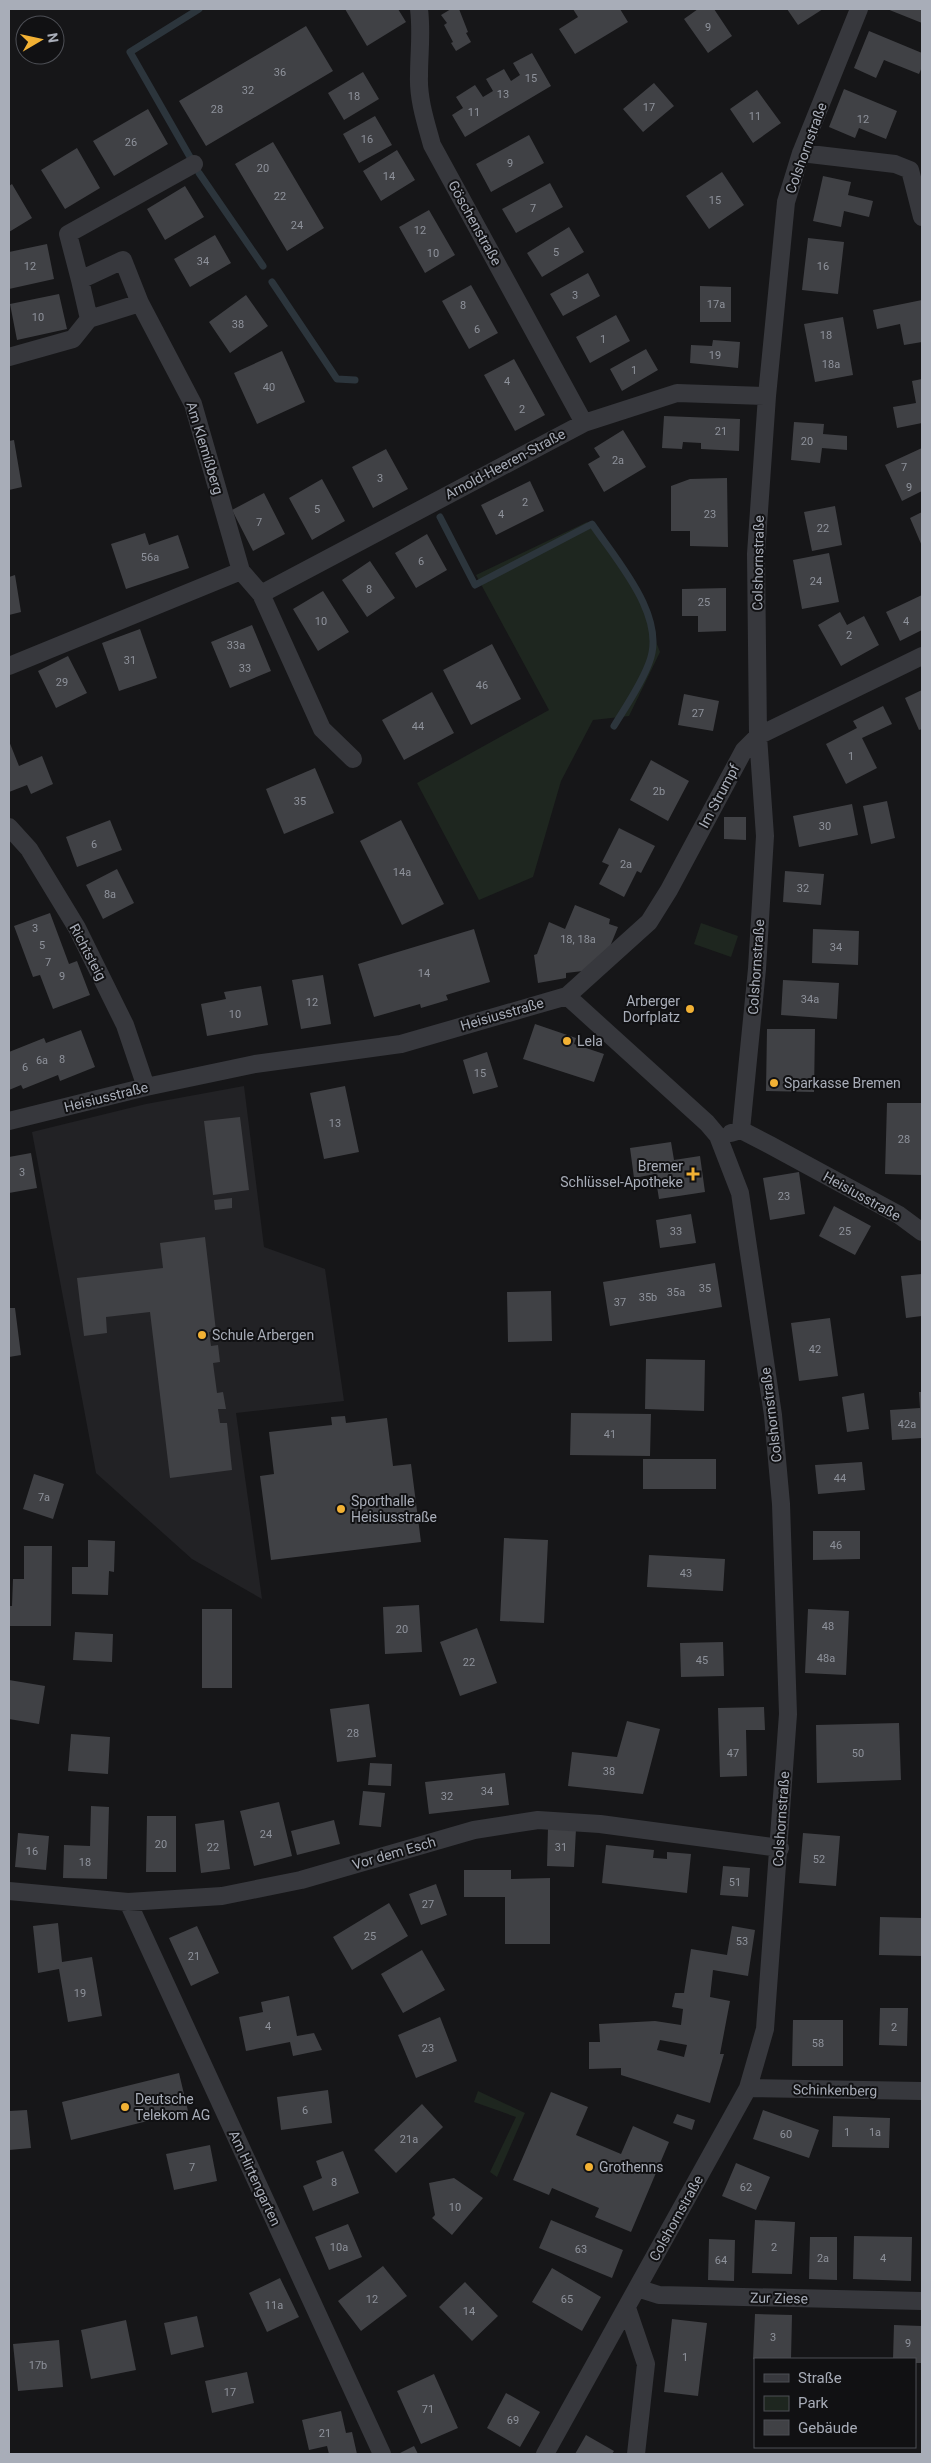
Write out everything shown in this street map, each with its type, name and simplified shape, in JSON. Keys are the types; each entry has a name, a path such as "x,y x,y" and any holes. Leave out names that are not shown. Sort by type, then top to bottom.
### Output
{"street":[{"name":"Göschenstraße","path":"419,9 422,34 418,77 423,114 432,145 584,423"},
{"name":"Colshornstraße","path":"740,1130 757,969 765,836 758,736 756,554 766,396 786,202 802,153 859,9"},
{"path":"802,153 895,164 910,170 922,217"},
{"path":"89,319 68,234 194,164"},
{"name":"Am Klemißberg","path":"80,280 123,260 140,303 194,404 241,571 261,594 322,729 353,759"},
{"path":"9,357 73,340 89,319 140,303"},
{"name":"Arnold-Heeren-Straße","path":"261,594 584,423 677,393 766,396"},
{"path":"9,666 241,571"},
{"name":"Im Strumpf","path":"567,996 649,922 669,890 744,750 758,736 922,656"},
{"name":"Richtsteig","path":"9,827 29,850 77,928 125,1025 146,1087"},
{"path":"567,996 660,1079 718,1136 740,1130"},
{"name":"Heisiusstraße","path":"9,1121 146,1087 255,1064 401,1044 567,996"},
{"name":"Heisiusstraße","path":"740,1130 899,1215 922,1232"},
{"name":"Colshornstraße","path":"545,2454 748,2088 766,2029 788,1714 778,1465 773,1415 740,1193 718,1136"},
{"name":"Vor dem Esch","path":"9,1892 128,1902 222,1896 301,1880 474,1830 538,1820 600,1824 780,1848"},
{"name":"Am Hirtengarten","path":"128,1902 382,2454"},
{"name":"Schinkenberg","path":"748,2088 922,2092"},
{"name":"Zur Ziese","path":"638,2288 659,2295 922,2301"},
{"path":"627,2308 646,2364 636,2454"}],"shaded area":[{"name":"Schule Arbergen","path":"244,1086 264,1247 325,1269 344,1401 236,1413 262,1599 192,1559 96,1473 32,1132 146,1104"}],"green space":[{"path":"587,522 630,576 660,652 629,716 593,720 561,781 533,877 479,900 417,783 549,710 476,575"},
{"path":"701,923 738,936 731,957 694,944"},
{"path":"478,2091 525,2113 497,2177 490,2172 516,2117 474,2102"}],"building":[{"path":"345,9 398,9 406,22 367,46"},
{"path":"451,9 459,9 468,32 466,33 471,42 456,51 444,25 447,23 441,15"},
{"path":"573,9 620,9 628,22 575,54 559,29 578,17"},
{"path":"698,9 714,9 732,36 708,53 684,19"},
{"path":"787,9 823,9 798,25"},
{"path":"887,9 922,9 922,23"},
{"path":"306,26 333,71 206,146 179,101"},
{"path":"869,31 922,53 922,67 919,74 884,60 876,78 854,68"},
{"path":"532,53 551,86 465,137 452,115 463,108 456,97 475,85 483,97 493,91 486,79 504,69 511,81 520,75 513,63"},
{"path":"363,72 379,99 344,120 328,93"},
{"path":"654,83 674,106 643,132 623,109"},
{"path":"844,89 897,111 886,139 859,128 855,138 829,127"},
{"path":"757,90 781,123 753,143 730,109"},
{"path":"148,109 168,144 114,176 93,141"},
{"path":"375,116 392,145 359,163 343,134"},
{"path":"529,135 544,163 491,192 476,164"},
{"path":"273,142 324,228 287,251 235,164"},
{"path":"77,148 100,188 65,209 41,170"},
{"path":"397,150 415,180 381,201 363,171"},
{"path":"722,172 744,205 709,229 686,196"},
{"path":"823,176 851,182 848,195 873,201 869,217 844,211 841,227 813,221"},
{"path":"550,183 563,207 516,233 502,209"},
{"path":"12,184 32,218 9,232 9,186"},
{"path":"185,186 204,217 165,240 147,209"},
{"path":"429,210 455,255 425,273 399,227"},
{"path":"569,227 584,252 542,277 527,253"},
{"path":"215,235 231,263 190,287 174,259"},
{"path":"808,238 844,242 838,294 802,290"},
{"path":"47,244 54,279 9,289 9,252"},
{"path":"588,273 600,296 563,316 550,294"},
{"path":"471,285 498,333 469,349 442,301"},
{"path":"700,286 731,287 731,322 700,322"},
{"path":"59,294 67,329 17,340 10,304"},
{"path":"246,295 268,326 230,353 209,322"},
{"path":"922,300 922,342 904,345 900,324 877,329 873,310"},
{"path":"616,315 630,341 590,363 576,337"},
{"path":"843,317 853,375 815,382 804,324"},
{"path":"713,340 740,342 738,368 690,363 691,345 712,346"},
{"path":"646,349 658,370 622,391 610,369"},
{"path":"282,351 305,402 257,424 234,373"},
{"path":"514,359 545,415 515,431 484,375"},
{"path":"922,379 922,423 897,428 893,407 916,403 912,381"},
{"path":"664,416 740,419 739,451 701,449 701,443 683,442 682,449 662,448"},
{"path":"794,422 824,424 823,434 847,436 847,450 822,448 820,463 791,460"},
{"path":"623,430 646,467 604,492 588,464 600,457 594,448"},
{"path":"14,440 22,487 9,490 9,441"},
{"path":"922,448 922,491 902,501 885,465"},
{"path":"386,449 408,489 373,508 352,467"},
{"path":"727,478 728,547 690,546 690,531 671,531 671,486 690,479"},
{"path":"322,479 345,521 312,540 289,498"},
{"path":"530,481 544,511 496,535 481,505"},
{"path":"264,493 285,534 253,551 232,510"},
{"path":"835,506 842,545 812,551 804,512"},
{"path":"922,512 922,546 910,518"},
{"path":"145,533 149,545 178,535 189,568 126,589 111,544"},
{"path":"427,534 447,570 416,588 395,553"},
{"path":"829,553 839,602 802,609 793,560"},
{"path":"370,561 395,598 367,617 342,580"},
{"path":"15,575 21,612 9,615 9,577"},
{"path":"726,588 726,631 698,632 698,616 682,616 682,589"},
{"path":"323,591 349,632 318,651 293,609"},
{"path":"922,595 922,630 900,641 886,612"},
{"path":"840,612 847,625 864,616 879,645 841,666 818,625"},
{"path":"252,625 271,671 230,688 211,642"},
{"path":"140,629 157,678 119,691 102,643"},
{"path":"492,644 521,699 471,725 443,670"},
{"path":"68,656 87,693 56,708 38,671"},
{"path":"922,690 922,729 919,730 905,698"},
{"path":"432,692 454,733 404,760 382,720"},
{"path":"684,694 719,701 713,731 678,725"},
{"path":"883,706 892,724 862,738 877,768 846,784 826,744 857,728 853,721"},
{"path":"9,741 19,766 42,756 53,784 31,794 27,785 9,792"},
{"path":"651,760 689,781 668,821 630,800"},
{"path":"315,768 334,813 284,834 266,789"},
{"path":"887,801 895,838 871,844 863,806"},
{"path":"852,804 858,835 799,847 793,816"},
{"path":"724,817 746,817 746,840 724,839"},
{"path":"110,820 122,850 77,867 66,837"},
{"path":"401,820 444,904 402,925 360,841"},
{"path":"619,828 655,846 641,873 637,871 624,897 599,884 609,865 602,862"},
{"path":"117,869 134,903 103,919 86,885"},
{"path":"785,871 824,874 821,905 783,902"},
{"path":"575,905 610,919 609,924 618,927 609,949 583,971 566,973 566,978 538,983 534,955 537,954 549,922 565,929"},
{"path":"50,913 69,964 77,961 90,995 53,1009 40,975 33,977 14,926"},
{"path":"474,929 490,982 446,995 448,1000 421,1008 420,1004 374,1017 358,964"},
{"path":"813,929 859,931 858,965 812,963"},
{"path":"323,975 331,1024 301,1029 292,980"},
{"path":"783,980 839,983 837,1019 781,1015"},
{"path":"261,986 268,1025 207,1036 201,1004 226,999 224,992"},
{"path":"535,1024 576,1038 574,1044 604,1054 594,1082 523,1059"},
{"path":"767,1029 815,1029 814,1092 766,1091"},
{"path":"81,1030 95,1067 60,1081 58,1075 23,1089 21,1085 9,1090 9,1052 44,1038 46,1043"},
{"path":"487,1052 498,1087 473,1094 463,1060"},
{"path":"345,1086 359,1152 324,1159 310,1093"},
{"path":"887,1103 922,1103 922,1175 885,1174"},
{"path":"240,1117 249,1190 213,1195 204,1121"},
{"path":"671,1142 674,1160 700,1156 705,1192 659,1199 655,1174 634,1178 630,1148"},
{"path":"31,1153 37,1188 9,1193 9,1157"},
{"path":"799,1172 805,1214 770,1220 763,1178"},
{"path":"232,1198 232,1208 215,1210 214,1200"},
{"path":"834,1206 871,1226 855,1255 819,1236"},
{"path":"691,1214 696,1243 660,1248 656,1220"},
{"path":"205,1237 216,1331 209,1332 211,1346 218,1345 220,1362 213,1363 217,1393 223,1392 226,1409 218,1409 220,1423 227,1423 232,1470 170,1478 150,1312 106,1317 107,1333 84,1336 77,1278 163,1268 160,1243"},
{"path":"715,1263 722,1307 610,1326 603,1282"},
{"path":"922,1274 922,1316 906,1318 901,1276"},
{"path":"551,1291 552,1341 508,1342 507,1292"},
{"path":"9,1308 15,1308 21,1355 9,1357"},
{"path":"830,1318 838,1376 799,1381 791,1323"},
{"path":"646,1359 705,1360 704,1411 645,1409"},
{"path":"919,1392 922,1392 922,1438 892,1440 890,1410 920,1408"},
{"path":"864,1393 869,1429 847,1432 842,1397"},
{"path":"571,1413 651,1414 650,1456 570,1455"},
{"name":"Sporthalle Heisiusstraße","path":"345,1416 346,1423 387,1418 393,1466 411,1464 421,1542 271,1560 260,1476 274,1474 269,1432 332,1425 331,1417"},
{"path":"643,1459 716,1459 716,1489 643,1489"},
{"path":"862,1462 865,1490 818,1494 815,1465"},
{"path":"34,1474 64,1484 53,1519 23,1509"},
{"path":"813,1531 860,1531 860,1559 813,1560"},
{"path":"504,1538 548,1540 544,1623 500,1621"},
{"path":"88,1540 115,1541 114,1572 109,1571 108,1595 72,1594 72,1567 88,1567"},
{"path":"24,1546 52,1546 51,1626 9,1626 9,1606 12,1606 13,1579 24,1579"},
{"path":"649,1555 725,1559 723,1591 647,1587"},
{"path":"419,1605 422,1652 385,1654 383,1607"},
{"path":"202,1609 232,1609 232,1688 202,1688"},
{"path":"808,1609 849,1611 846,1675 805,1673"},
{"path":"477,1628 497,1683 460,1696 440,1642"},
{"path":"75,1632 113,1634 112,1662 73,1660"},
{"path":"723,1642 724,1676 681,1677 680,1643"},
{"path":"9,1680 45,1686 39,1724 9,1719"},
{"path":"369,1704 376,1757 337,1762 330,1709"},
{"path":"764,1707 765,1730 746,1730 747,1776 720,1777 718,1708"},
{"path":"627,1721 660,1729 643,1794 568,1786 572,1752 617,1757"},
{"path":"899,1723 901,1780 817,1783 816,1725"},
{"path":"71,1734 110,1737 108,1774 68,1771"},
{"path":"370,1763 392,1764 391,1786 368,1785"},
{"path":"505,1773 509,1805 429,1814 425,1782"},
{"path":"363,1791 385,1793 381,1827 359,1825"},
{"path":"279,1802 292,1856 254,1866 240,1811"},
{"path":"91,1806 109,1807 107,1879 63,1878 64,1845 90,1846"},
{"path":"147,1816 176,1816 176,1872 146,1872"},
{"path":"224,1820 230,1869 201,1873 195,1824"},
{"path":"334,1820 340,1844 297,1855 291,1831"},
{"path":"548,1828 576,1829 574,1867 547,1866"},
{"path":"18,1833 49,1836 46,1870 15,1867"},
{"path":"803,1833 840,1836 836,1886 799,1883"},
{"path":"606,1845 654,1850 653,1858 667,1859 667,1852 691,1854 687,1893 602,1883"},
{"path":"723,1866 750,1868 748,1897 720,1895"},
{"path":"464,1870 511,1870 511,1879 550,1878 550,1944 505,1944 505,1897 464,1897"},
{"path":"436,1884 447,1915 421,1925 409,1894"},
{"path":"389,1903 408,1936 352,1970 333,1937"},
{"path":"880,1917 922,1918 922,1956 879,1955"},
{"path":"58,1923 62,1962 92,1957 102,2016 68,2022 59,1969 38,1973 33,1926"},
{"path":"197,1926 219,1973 191,1986 169,1938"},
{"path":"732,1926 755,1930 748,1976 713,1970 710,1997 730,2001 720,2054 724,2054 710,2103 621,2075 621,2068 589,2069 589,2042 600,2042 599,2024 655,2021 681,2025 683,2009 672,2007 675,1993 684,1993 691,1949 727,1955","holes":["660,2040 687,2045 684,2057 657,2050"]},
{"path":"422,1950 445,1990 403,2013 381,1974"},
{"path":"289,1996 297,2036 314,2033 322,2050 293,2056 290,2042 246,2051 239,2017 263,2012 261,2002"},
{"path":"880,2008 908,2008 907,2046 879,2045"},
{"path":"440,2017 457,2061 416,2078 398,2035"},
{"path":"793,2020 843,2020 843,2066 792,2066"},
{"name":"Deutsche Telekom AG","path":"179,2073 188,2111 71,2140 62,2102"},
{"path":"328,2090 332,2123 281,2130 277,2097"},
{"name":"Grothenns","path":"551,2092 588,2107 576,2135 621,2154 633,2126 669,2142 631,2232 595,2217 599,2208 552,2188 549,2195 513,2180"},
{"path":"422,2104 443,2127 396,2173 374,2150"},
{"path":"27,2110 31,2148 9,2150 9,2111"},
{"path":"763,2110 819,2130 809,2158 753,2139"},
{"path":"677,2114 695,2120 692,2130 673,2123"},
{"path":"833,2116 890,2118 889,2148 832,2147"},
{"path":"210,2145 217,2181 174,2190 166,2154"},
{"path":"343,2151 359,2193 313,2211 303,2186 322,2178 316,2161"},
{"path":"736,2163 770,2177 756,2210 722,2196"},
{"path":"454,2178 483,2198 452,2235 432,2218 435,2215 429,2183"},
{"path":"551,2220 623,2250 612,2278 539,2248"},
{"path":"755,2220 795,2222 792,2274 752,2273"},
{"path":"348,2224 362,2257 329,2270 315,2237"},
{"path":"854,2236 912,2237 911,2281 853,2279"},
{"path":"810,2237 837,2237 837,2280 809,2279"},
{"path":"709,2239 735,2240 734,2281 708,2280"},
{"path":"383,2266 407,2296 361,2331 338,2301"},
{"path":"552,2268 601,2297 582,2331 532,2302"},
{"path":"280,2278 299,2317 267,2332 249,2293"},
{"path":"465,2282 498,2316 472,2341 439,2307"},
{"path":"755,2314 792,2315 791,2358 753,2359"},
{"path":"197,2316 204,2347 171,2355 164,2323"},
{"path":"672,2319 707,2323 698,2396 664,2392"},
{"path":"126,2320 136,2370 91,2379 81,2330"},
{"path":"894,2325 922,2326 922,2363 916,2363 916,2358 893,2358"},
{"path":"59,2340 63,2387 18,2391 13,2344"},
{"path":"247,2372 254,2403 212,2413 205,2381"},
{"path":"434,2374 458,2428 421,2444 397,2391"},
{"path":"506,2393 540,2412 520,2447 487,2428"},
{"path":"341,2411 346,2433 352,2432 357,2454 329,2454 327,2446 309,2450 302,2420"},
{"path":"586,2435 614,2451 612,2454 575,2454"},
{"path":"414,2446 418,2454 398,2454"}],"waterway":[{"path":"190,157 130,52 199,9"},
{"path":"199,173 263,266"},
{"path":"272,282 337,379 355,380"},
{"path":"440,517 475,585 592,524 637,590 646,608 653,645 646,671 614,726"}],"place":[{"name":"Arberger Dorfplatz","path":"690,1009"},
{"name":"Lela","path":"567,1041"},
{"name":"Sparkasse Bremen","path":"774,1083"},
{"name":"Bremer Schlüssel-Apotheke","path":"693,1174"},
{"name":"Schule Arbergen","path":"202,1335"},
{"name":"Sporthalle Heisiusstraße","path":"341,1509"},
{"name":"Deutsche Telekom AG","path":"125,2107"},
{"name":"Grothenns","path":"589,2167"}]}
